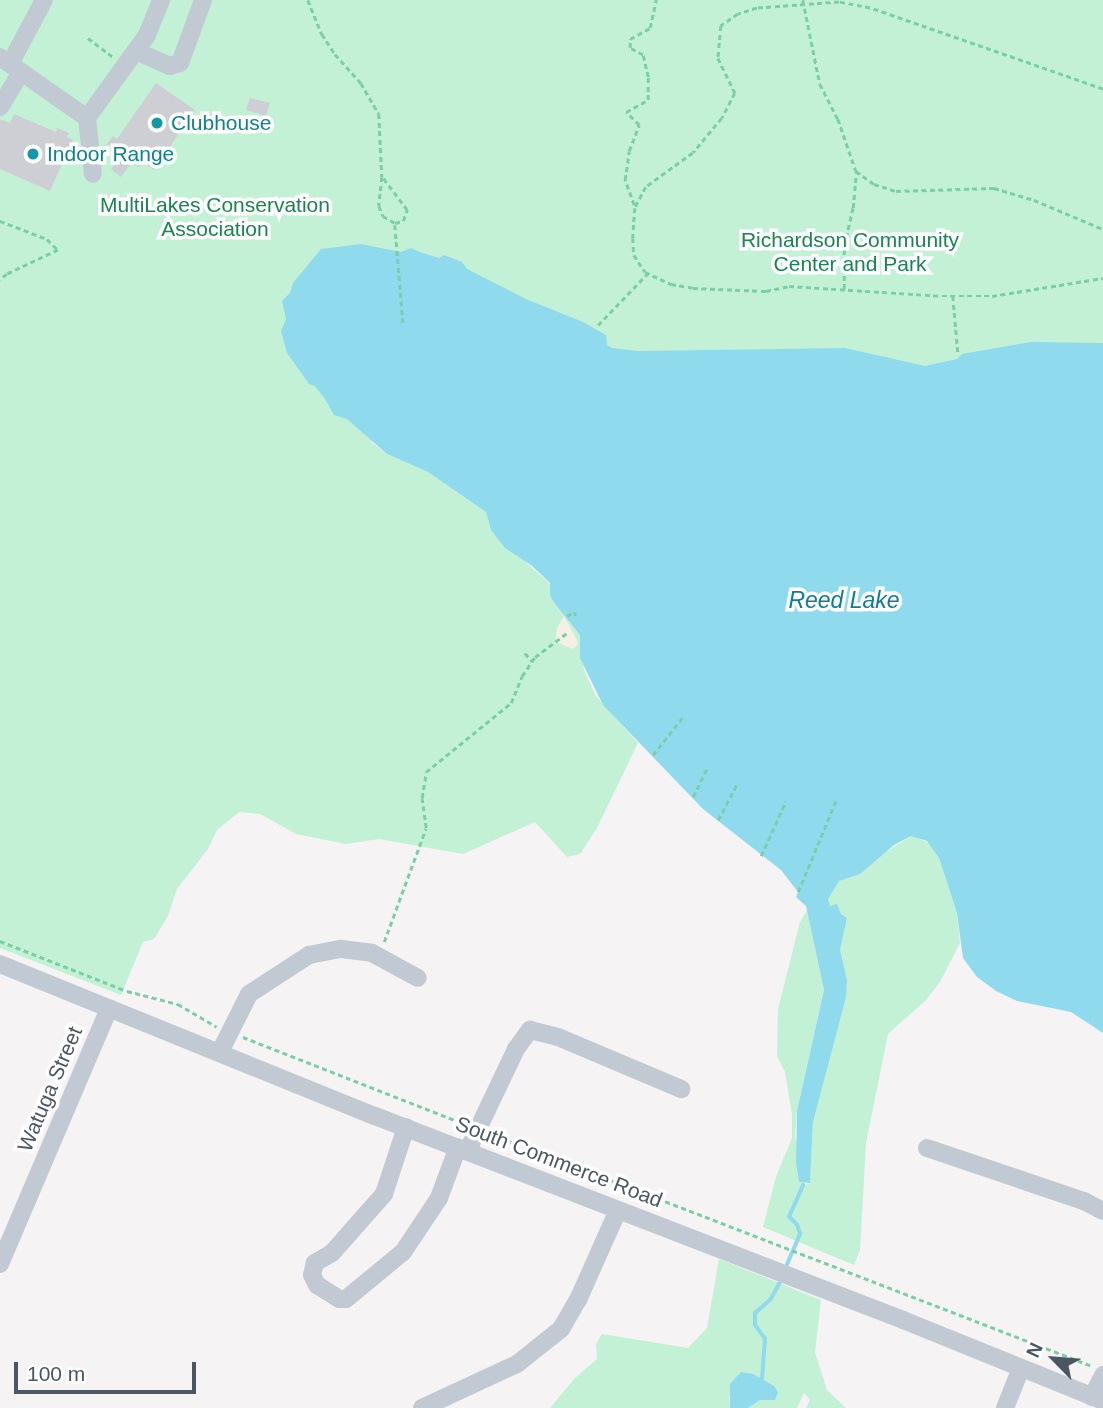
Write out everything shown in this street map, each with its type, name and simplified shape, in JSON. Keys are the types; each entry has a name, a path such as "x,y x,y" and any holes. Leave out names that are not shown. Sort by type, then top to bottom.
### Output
{"street":[{"path":"0,107 10,65 44,0"},
{"path":"93,174 87,118 147,35 161,0"},
{"path":"136,51 170,66 180,63 203,0"},
{"path":"10,65 87,118"},
{"path":"220,1052 250,994 267,979 309,955 341,949 379,955 418,978"},
{"name":"South Commerce Road","path":"0,964 1098,1399"},
{"name":"Watuga Street","path":"0,1264 108,1008"},
{"path":"407,1127 384,1194 332,1252 315,1263 312,1275 317,1285 339,1299 346,1299 403,1252 439,1198 463,1149 478,1129 516,1049 530,1030 558,1037 681,1089"},
{"path":"927,1148 1084,1201 1103,1212"},
{"path":"422,1408 517,1364 561,1329 578,1300 618,1210"},
{"path":"1005,1408 1021,1368"},
{"path":"1098,1399 1100,1372"}],"path":[{"path":"308,0 322,34 360,83 379,114 382,177 379,206 383,216 395,223 403,221 407,210 382,177"},
{"path":"656,0 650,27 630,39 630,48 643,55 648,77 648,100 626,112 639,125 629,151 625,180 635,208 634,255 648,273 671,284 693,288 766,291 789,286 953,296 1026,293 1103,278"},
{"path":"635,208 646,187 693,153 709,135 735,93 718,58 721,26 738,14 757,8 803,1 839,2 870,8 1103,89"},
{"path":"803,1 820,84 838,119 856,171 853,208 844,246 845,290"},
{"path":"88,38 125,66"},
{"path":"856,171 874,184 896,191 994,188 1103,229"},
{"path":"0,221 47,239 58,250 7,274 0,280"},
{"path":"395,223 403,323"},
{"path":"598,325 648,273"},
{"path":"953,296 958,352"},
{"path":"567,616 574,612 576,615"},
{"path":"379,955 426,828 422,799 426,772 511,703 532,661 568,632"},
{"path":"525,653 532,661"},
{"path":"653,755 682,718"},
{"path":"693,797 708,766"},
{"path":"718,820 737,784"},
{"path":"798,892 837,799"},
{"path":"761,856 786,801"},
{"path":"0,941 127,991 178,1004 218,1028"},
{"path":"240,1036 1100,1372"}],"green space":[{"path":"0,0 1103,0 1103,619 370,441 387,454 428,472 486,512 491,530 550,584 550,596 580,635 584,670 596,696 638,743 597,828 580,854 567,857 535,822 463,854 379,839 346,844 296,834 260,814 239,812 217,830 208,849 177,889 168,916 154,939 143,942 121,995 0,948"},
{"path":"913,835 930,844 939,858 957,913 960,943 940,982 926,1000 888,1034 866,1143 860,1250 854,1265 763,1227 776,1177 792,1138 792,1115 785,1072 777,1056 778,1009 800,922 807,910 824,990 797,1111 795,1136 802,1184 805,1185 810,1183 813,1122 847,985 840,950 847,918 830,907 827,899 839,881"},
{"path":"719,1259 821,1300 815,1352 827,1390 846,1408 806,1408 810,1400 804,1393 797,1408 748,1408 760,1400 775,1400 729,1396 730,1408 550,1408 574,1379 597,1359 596,1344 602,1334 688,1348 707,1328"}],"sand":[{"path":"564,616 577,640 578,644 573,649 555,642 557,628"}],"water":[{"name":"Reed Lake","path":"361,244 401,252 411,248 439,258 444,255 462,262 467,269 526,299 583,322 606,335 607,345 612,348 637,351 845,348 925,366 957,359 962,354 1031,342 1103,343 1103,1033 1071,1012 1017,1001 996,991 977,977 963,958 957,913 939,858 927,841 911,836 894,845 860,874 839,881 828,899 830,906 837,904 841,914 847,918 840,950 847,980 846,997 813,1122 810,1183 799,1182 796,1162 797,1111 824,990 806,906 796,897 798,892 781,870 703,809 603,705 580,658 580,635 550,596 550,583 531,565 505,548 491,530 486,512 428,472 387,454 347,419 334,415 325,399 315,386 309,384 287,353 281,331 286,319 282,301 290,293 293,283 321,249"},
{"path":"741,1372 753,1374 774,1386 778,1392 775,1400 760,1400 748,1408 730,1408 730,1384"}],"building":[{"name":"Clubhouse","path":"156,83 195,110 154,170 143,162 139,167 132,162 121,177 111,169 121,155 106,145 113,136 117,139"},
{"path":"250,98 270,103 266,116 246,110"},
{"name":"Indoor Range","path":"14,114 56,132 57,128 69,133 67,137 73,140 50,191 0,169 0,119 10,123"}],"waterway":[{"path":"786,1267 800,1234 797,1225 789,1217 803,1185"},
{"path":"762,1379 765,1339 755,1325 755,1313 771,1299 782,1278"}],"place":[{"name":"Clubhouse","path":"157,123"},
{"name":"Indoor Range","path":"33,154"}],"park label":[{"name":"MultiLakes Conservation Association","path":"215,217"},
{"name":"Richardson Community Center and Park","path":"850,252"}]}
